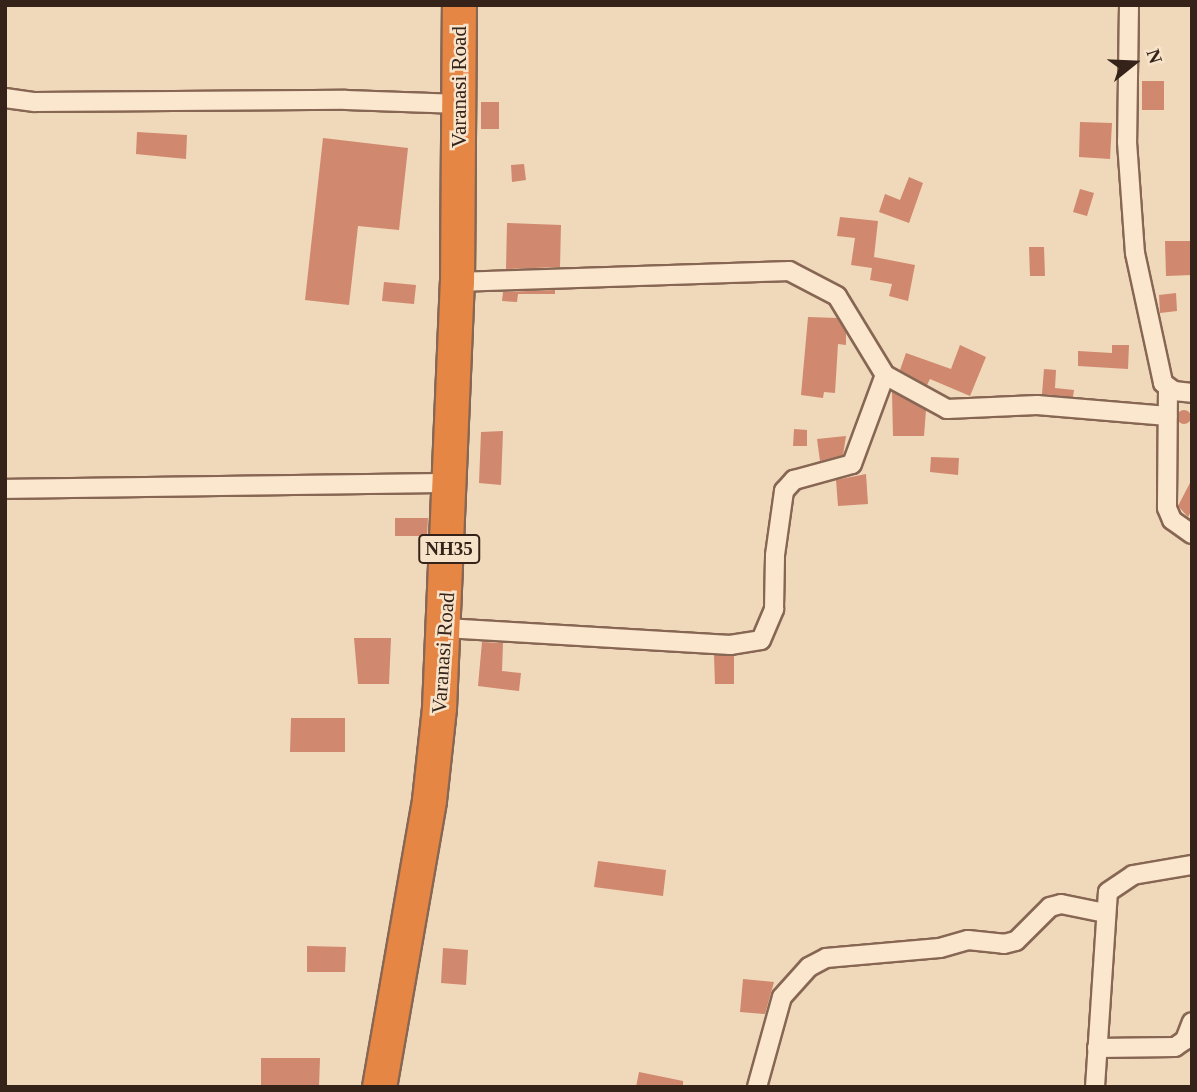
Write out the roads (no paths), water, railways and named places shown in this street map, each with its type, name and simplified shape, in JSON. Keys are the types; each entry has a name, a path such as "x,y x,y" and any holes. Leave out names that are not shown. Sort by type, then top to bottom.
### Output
{"highway":[{"name":"Varanasi Road","path":"379,1087 429,800 445,628 457,282 459,5"}],"street":[{"path":"1129,5 1127,142 1133,237 1159,374 1168,388 1167,508 1172,520 1192,534"},
{"path":"5,98 35,102 346,100 460,104"},
{"path":"457,282 789,271 837,296 885,375 947,409 1037,405 1168,416"},
{"path":"445,628 730,645 761,640 774,610 775,555 784,491 793,480 852,464 885,375"},
{"path":"1168,388 1192,393"},
{"path":"5,489 451,483"},
{"path":"1094,1087 1108,892 1122,880 1192,866"},
{"path":"757,1087 782,997 809,967 826,958 968,940 1004,944 1016,941 1050,907 1061,904 1105,913"},
{"path":"1097,1048 1175,1047 1185,1040 1192,1022"}]}
